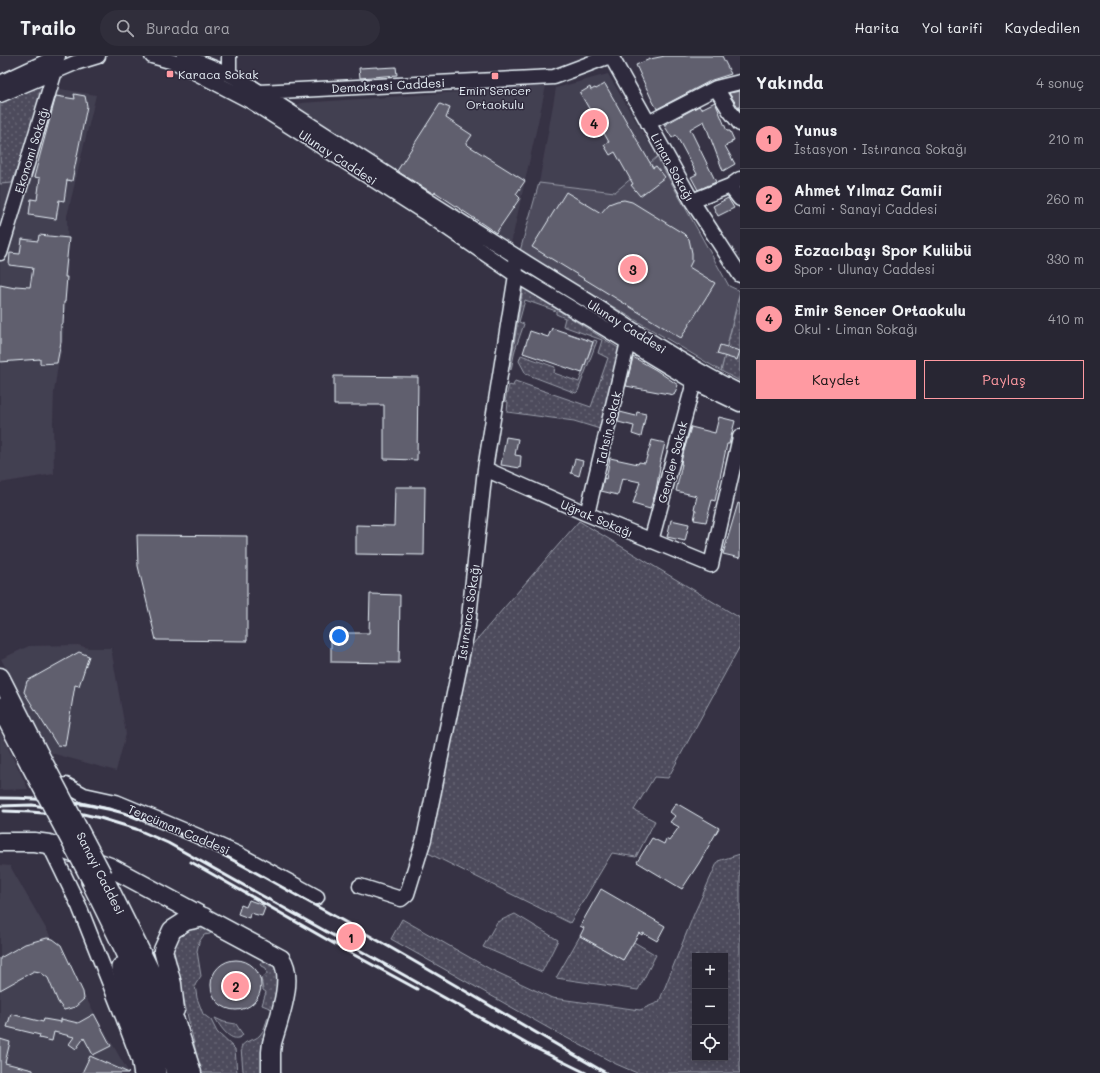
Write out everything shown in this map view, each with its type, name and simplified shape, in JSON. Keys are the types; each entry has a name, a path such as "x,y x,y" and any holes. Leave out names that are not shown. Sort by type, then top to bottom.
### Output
{"highway":[{"path":"97,879 101,919 126,976 153,1066"},
{"path":"97,879 165,1029 177,1073"}],"main road":[{"name":"Sanayi Caddesi","path":"0,677 35,760 97,879 176,1023 192,1073"},
{"name":"Sanayi Caddesi","path":"0,707 35,760"},
{"path":"0,842 34,842 49,844 110,867 281,959 285,964 287,988 272,1043 271,1073"},
{"path":"176,1023 172,984 163,950 172,930 186,921 204,917"}],"street":[{"path":"0,83 58,56"},
{"path":"0,95 75,63 98,56"},
{"name":"Ulunay Caddesi","path":"152,56 178,63 256,97 629,326 697,370 740,392"},
{"name":"Ulunay Caddesi","path":"184,56 229,74 256,97 410,204 516,275 694,382 740,404"},
{"path":"228,56 229,74"},
{"name":"Demokrasi Caddesi","path":"256,97 554,77 610,56"},
{"name":"Liman Sokağı","path":"610,56 692,201 740,275"},
{"name":"Ekonomi Sokağı","path":"0,252 55,71"},
{"path":"648,123 716,88 740,82"},
{"path":"716,88 740,124"},
{"path":"692,201 735,182 740,199"},
{"path":"515,257 516,275"},
{"name":"Istıranca Sokağı","path":"360,886 401,899 407,894 424,839 468,626 485,469 516,275"},
{"name":"Tahsin Sokak","path":"587,514 628,342"},
{"name":"Gençler Sokak","path":"651,541 694,382"},
{"name":"Uğrak Sokağı","path":"485,469 587,514 711,565 740,437"},
{"name":"Tercüman Caddesi","path":"0,720 35,791 66,786 84,795 116,802 238,854 316,897"},
{"path":"49,844 79,906 139,1060 141,1073"}],"shaded area":[{"path":"608,74 657,157 615,192 539,183 556,88"},
{"path":"46,82 12,183 0,184 0,102"},
{"path":"546,86 511,244 293,107 301,103"},
{"path":"55,88 96,95 67,216 68,275 62,350 54,392 54,474 0,483 0,184 24,182"},
{"path":"657,157 729,286 740,291 721,371 585,290 581,291 520,251 539,183 615,192"},
{"path":"523,288 620,349 600,429 574,421 507,412 508,402 505,401 509,385 513,386 515,381 591,407 608,358 598,353 602,340 563,326 565,318 556,314 556,311 525,300 519,322 524,324 515,350 511,370"},
{"path":"740,294 740,381 721,371"},
{"path":"594,340 597,341 576,393 526,374 519,361 521,355 555,367 554,373 579,382"},
{"path":"579,521 740,618 740,646 668,778 654,777 634,810 655,821 636,857 612,853 570,923 428,853 472,645"},
{"path":"78,645 88,648 111,648 126,734 116,771 51,753 1,659 29,646"},
{"path":"0,732 21,774 28,789 0,790"},
{"path":"740,854 740,1073 637,1073 616,1064 550,1029 391,939 402,919 490,969 552,998 640,1010 659,1002 694,914 718,861"},
{"path":"0,865 10,866 129,1073 0,1073"},
{"path":"515,914 558,940 542,972 483,947 497,922"},
{"path":"193,923 214,929 210,934 204,935 199,942 197,951 201,976 195,985 197,998 203,1014 211,1020 217,1032 235,1049 237,1073 201,1073 171,945 179,932"},
{"path":"580,936 623,960 634,942 656,955 638,990 556,978"},
{"path":"264,957 279,969 279,983 272,1009 262,1005 266,992 263,990 261,978 267,974 266,968 260,965"},
{"path":"268,1017 271,1017 263,1073 245,1073 243,1071 242,1045 260,1035 264,1029"},
{"path":"215,1018 224,1022 236,1024 243,1035 239,1038 231,1037 223,1030"}],"building":[{"path":"665,56 722,56 731,74 712,80 657,109 636,65 650,59"},
{"path":"396,67 397,75 360,78 359,68"},
{"path":"605,84 653,168 656,166 665,177 640,196 631,185 633,184 615,152 610,155 604,145 609,142 598,123 595,124 589,113 591,112 580,93 590,87 591,90 596,89"},
{"path":"740,91 740,110 729,93"},
{"path":"74,94 85,96 87,106 72,181 67,180 64,201 59,200 56,219 29,215 31,199 37,200 40,178 34,177 56,96 75,99"},
{"path":"715,102 727,131 730,131 734,140 731,141 732,143 725,146 735,164 723,171 704,121 690,129 716,182 698,190 691,177 697,174 676,135 672,138 664,125 699,106 701,109"},
{"path":"440,104 450,108 446,118 472,135 466,144 525,181 516,194 520,198 496,233 435,192 434,194 397,171"},
{"path":"566,192 601,213 609,204 617,201 624,200 632,202 684,234 689,239 692,261 689,267 715,283 681,338 532,247"},
{"path":"728,198 734,208 718,216 713,206"},
{"path":"39,235 69,238 65,277 67,277 63,324 61,324 61,342 57,363 40,364 40,359 0,362 0,285 15,288 15,286 30,287 33,268 9,265 10,253 20,254 22,239 38,241"},
{"path":"552,328 593,342 582,373 523,353 530,331 548,337"},
{"path":"720,345 740,351 737,360 717,354"},
{"path":"633,357 678,385 674,395 626,386"},
{"path":"334,376 418,377 417,460 384,459 384,405 334,405"},
{"path":"620,412 636,416 637,412 646,414 641,437 632,434 634,426 618,422"},
{"path":"719,417 735,421 729,444 727,444 715,501 712,500 706,522 694,520 696,510 694,509 697,496 676,491 682,464 682,457 691,427 715,433"},
{"path":"506,437 518,439 515,455 521,456 520,468 501,465"},
{"path":"652,440 665,443 659,467 656,491 650,509 633,504 640,482 622,478 618,495 601,491 604,478 606,479 610,458 638,464 639,462 645,463"},
{"path":"575,459 583,461 579,476 571,473"},
{"path":"395,487 425,487 424,555 356,554 356,525 394,526"},
{"path":"738,503 740,504 740,558 723,554"},
{"path":"671,520 689,524 685,541 667,537"},
{"path":"137,535 247,536 247,641 156,640 138,566"},
{"path":"370,594 400,595 399,663 331,662 331,633 369,633"},
{"path":"79,652 89,656 79,686 75,685 65,746 57,745 24,692 27,681"},
{"path":"676,803 719,828 682,889 637,862 652,838 664,844 666,839 669,841 679,827 670,822 675,816 670,812"},
{"path":"601,889 665,926 657,941 643,933 642,935 639,933 623,960 580,936 584,928 580,926"},
{"path":"249,900 263,905 265,908 262,916 250,913 249,918 238,914 241,905 246,907"},
{"path":"47,938 53,939 61,945 83,992 84,999 75,1007 64,1010 58,1002 48,978 40,972 34,971 0,990 0,958 25,944"},
{"path":"231,960 241,960 254,967 261,980 261,990 254,1003 241,1010 231,1010 222,1006 215,999 211,990 211,980 215,971 222,964"},
{"path":"11,1014 43,1022 44,1019 61,1022 61,1019 78,1023 94,1014 111,1046 93,1055 84,1038 76,1049 69,1044 74,1037 54,1032 52,1041 39,1038 40,1035 7,1027"},
{"path":"0,1039 10,1042 5,1063 33,1070 33,1073 0,1073"},
{"path":"90,1056 129,1073 82,1073"}],"railway":[{"path":"0,798 53,800 88,805 140,818 185,836 230,858 353,926 606,1073"},
{"path":"0,806 32,805 66,810 136,829 168,843 527,1044 586,1073"},
{"path":"4,811 54,814"},
{"path":"191,862 417,989"}],"place":[{"name":"Karaca Sokak","path":"170,74"},
{"name":"Emin Sencer Ortaokulu","path":"495,76"},
{"name":"Emir Sencer Ortaokulu","path":"594,123"},
{"name":"Eczacıbaşı Spor Kulübü","path":"633,269"},
{"name":"Yunus","path":"351,937"},
{"name":"Ahmet Yılmaz Camii","path":"236,986"}]}
